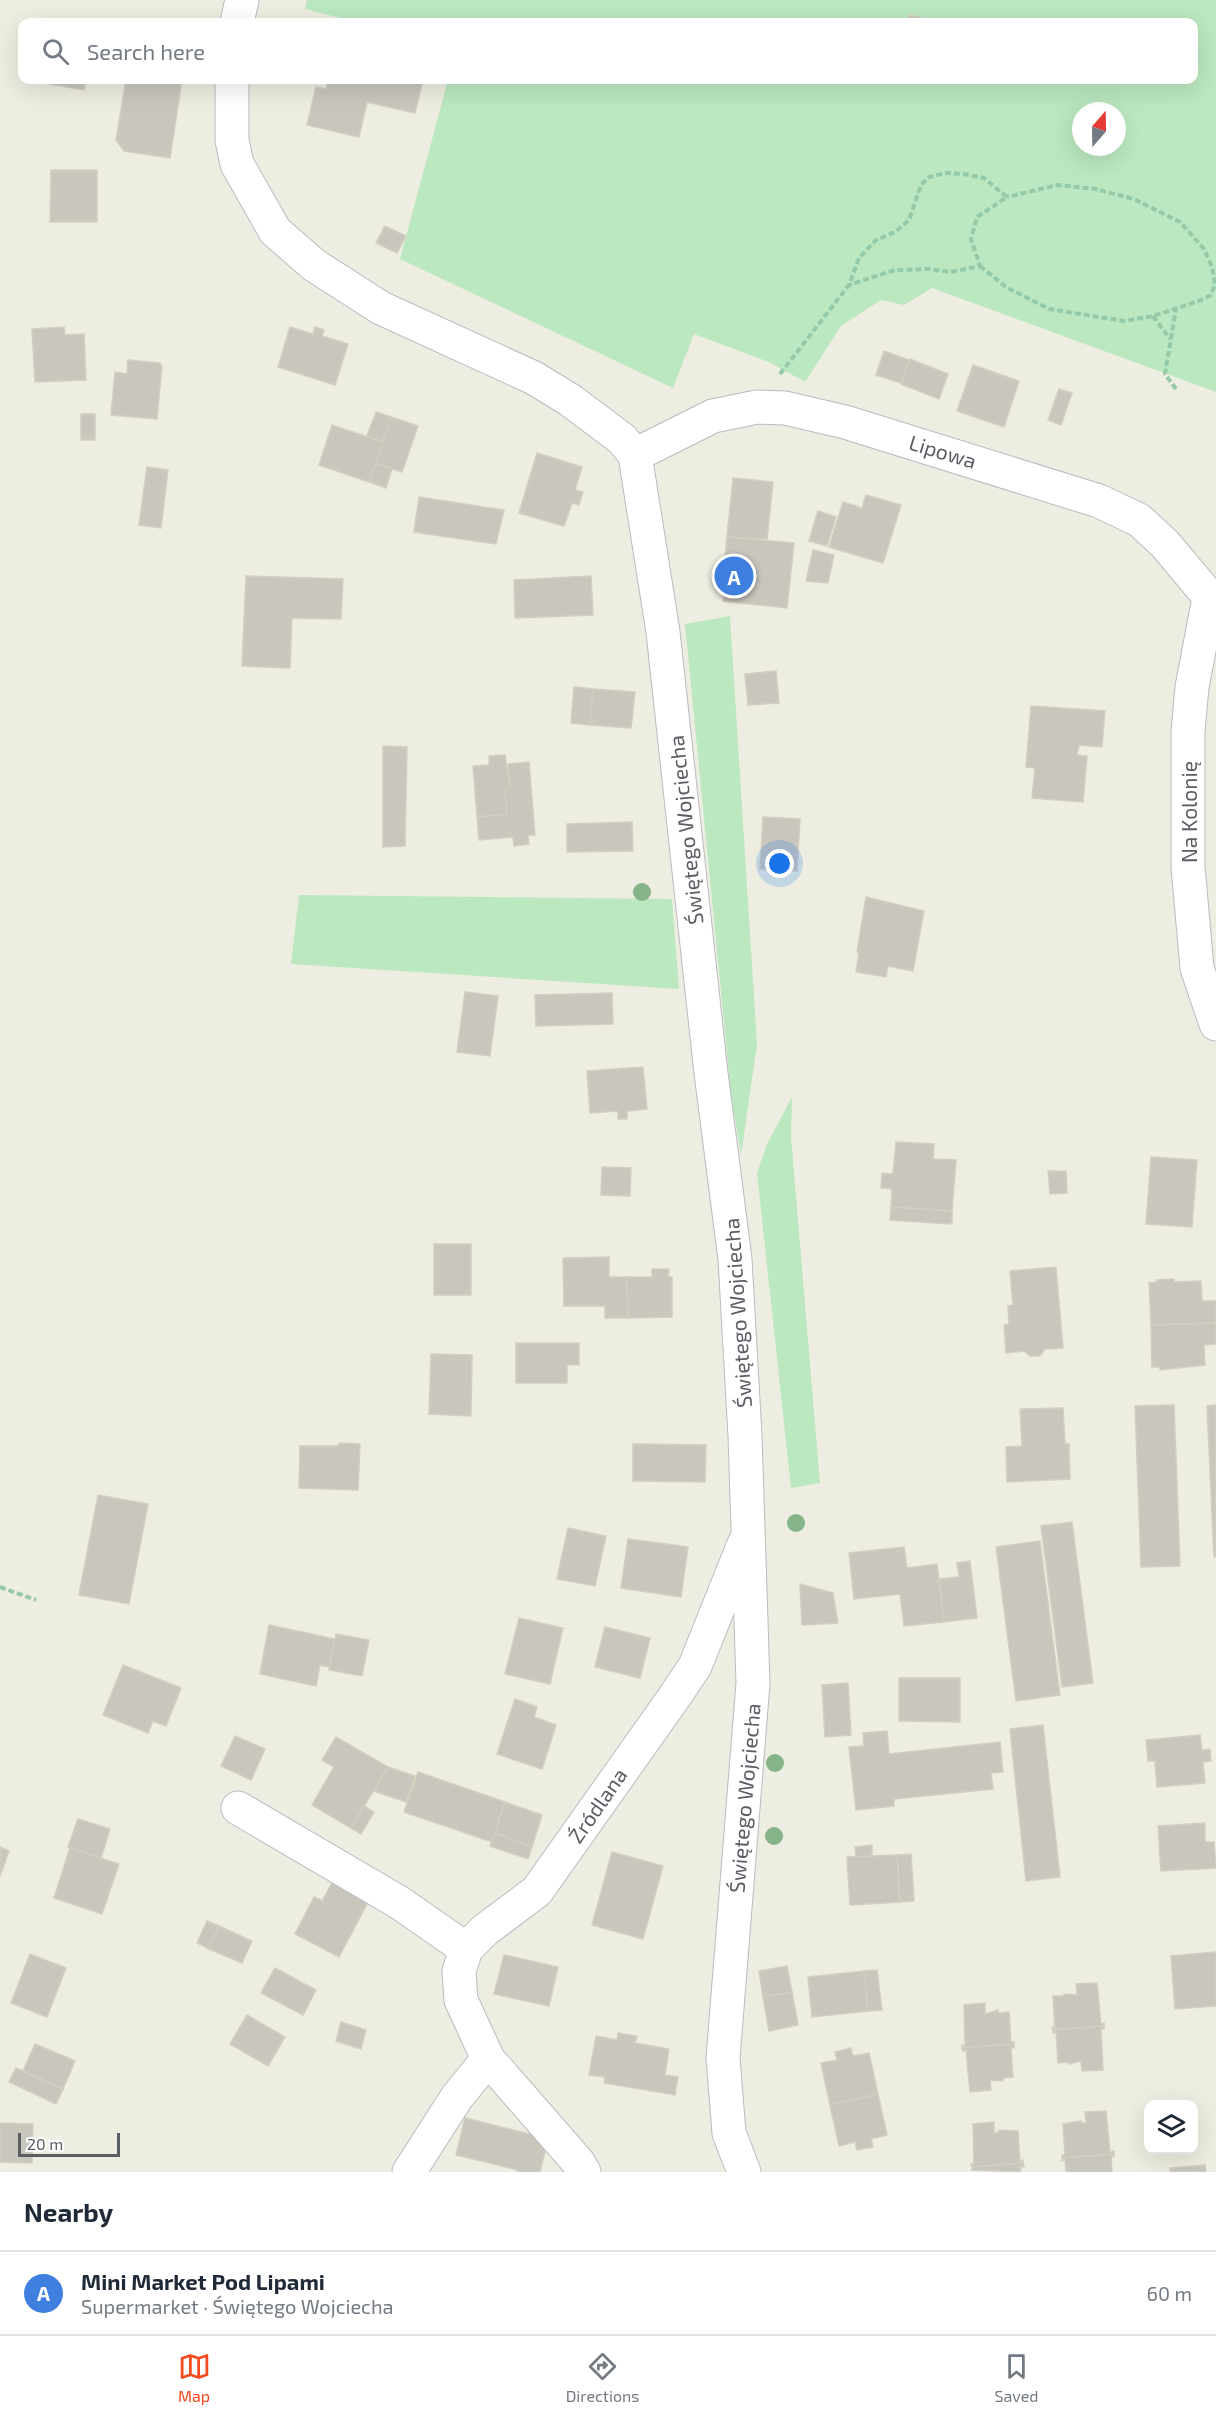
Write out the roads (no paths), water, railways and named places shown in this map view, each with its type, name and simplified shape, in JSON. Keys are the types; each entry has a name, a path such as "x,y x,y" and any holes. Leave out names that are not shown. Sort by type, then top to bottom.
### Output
{"street":[{"path":"238,18 242,0"},
{"path":"232,84 232,140 237,164 275,231 314,265 381,308 534,378 570,400 622,439 635,455"},
{"name":"Lipowa","path":"635,455 713,416 757,407 785,408 845,422 949,453 1109,506 1139,520 1165,544 1213,602"},
{"name":"Świętego Wojciecha","path":"635,455 663,632 711,1073 733,1230 749,1533 753,1683 723,2058 729,2133 744,2172"},
{"name":"Na Kolonię","path":"1213,602 1192,687 1189,721 1188,867 1197,968 1216,1024"},
{"name":"Źródlana","path":"466,1949 485,1930 537,1891 660,1718 695,1666 749,1533"},
{"path":"238,1808 400,1903 466,1949 459,1971 461,2000 488,2059 578,2162 584,2172"},
{"path":"409,2172 457,2097 488,2059"}],"place":[{"name":"Mini Market Pod Lipami","path":"734,576"}]}
